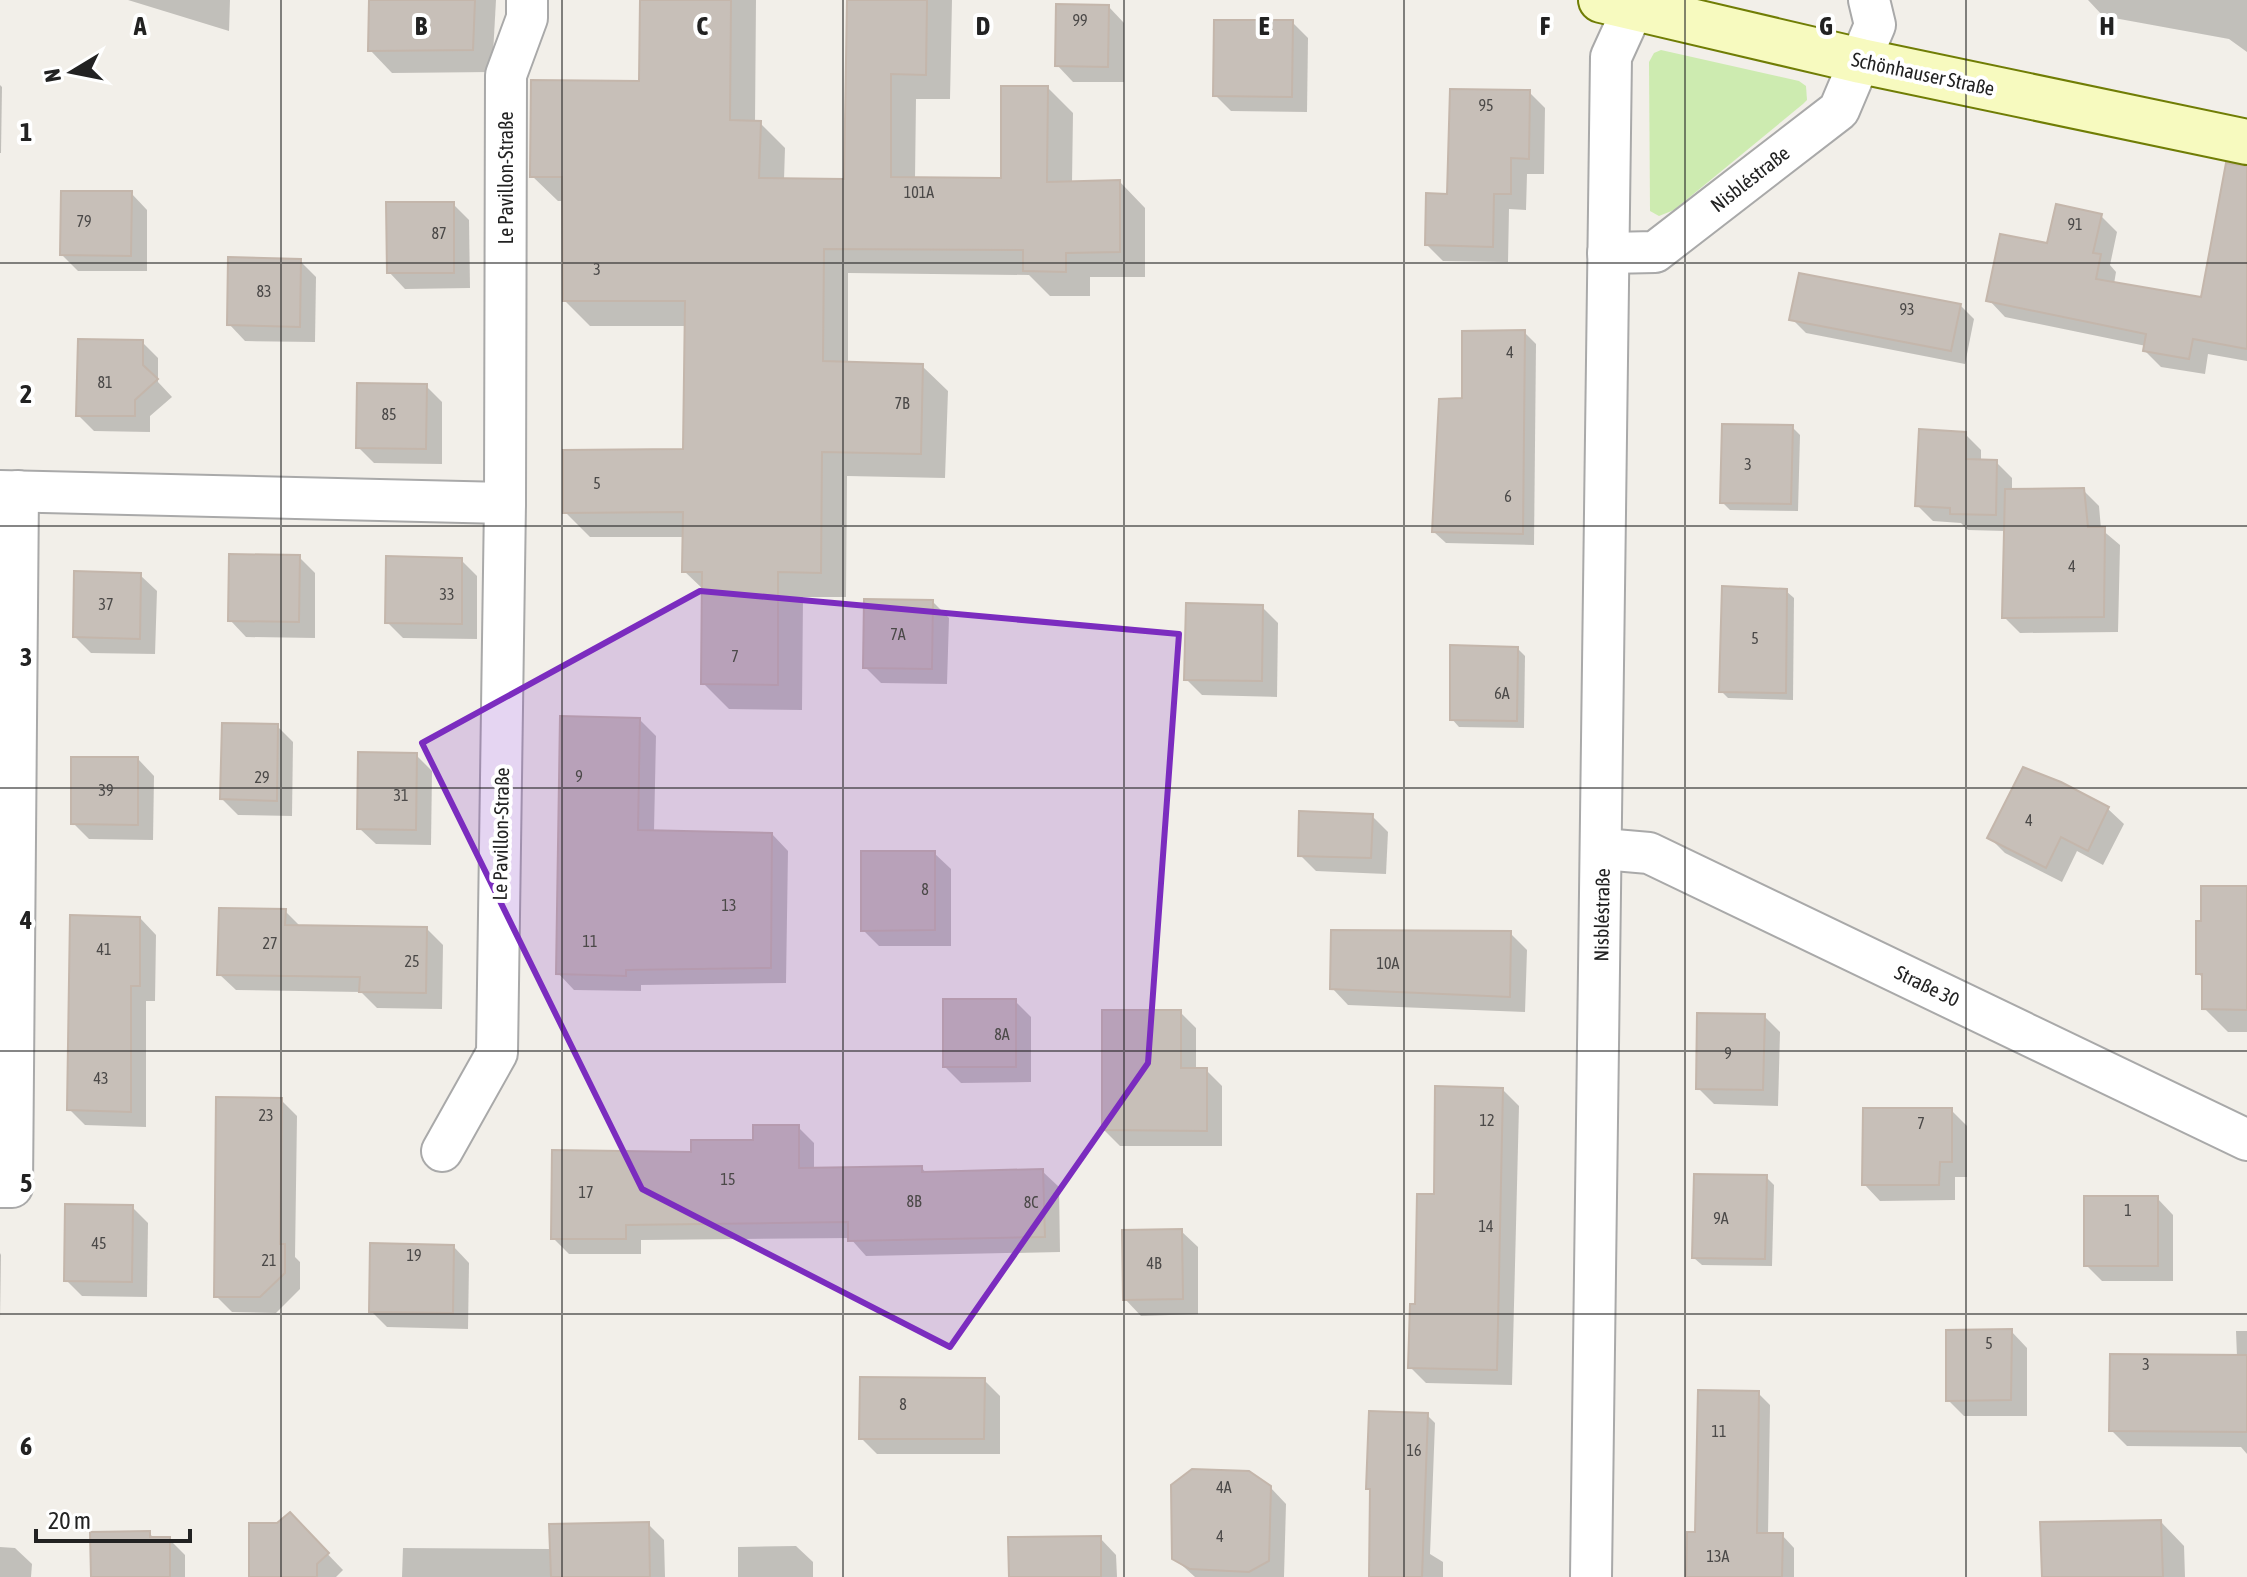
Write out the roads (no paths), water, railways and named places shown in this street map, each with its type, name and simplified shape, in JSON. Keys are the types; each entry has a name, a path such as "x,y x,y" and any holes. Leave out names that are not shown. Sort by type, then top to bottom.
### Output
{"street":[{"name":"Le Pavillon-Straße","path":"442,1151 497,1053 505,503 506,75 527,18 527,0"},
{"name":"Nisbléstraße","path":"1608,253 1655,252 1839,110 1875,25 1869,0"},
{"name":"Nisbléstraße","path":"1591,1577 1603,849 1611,57 1624,3"},
{"name":"Schönhauser Straße","path":"1624,3 1861,61 2247,142"},
{"path":"0,1187 12,1187 9,491 505,503"},
{"name":"Straße 30","path":"1603,849 1649,853 2247,1140"}]}
